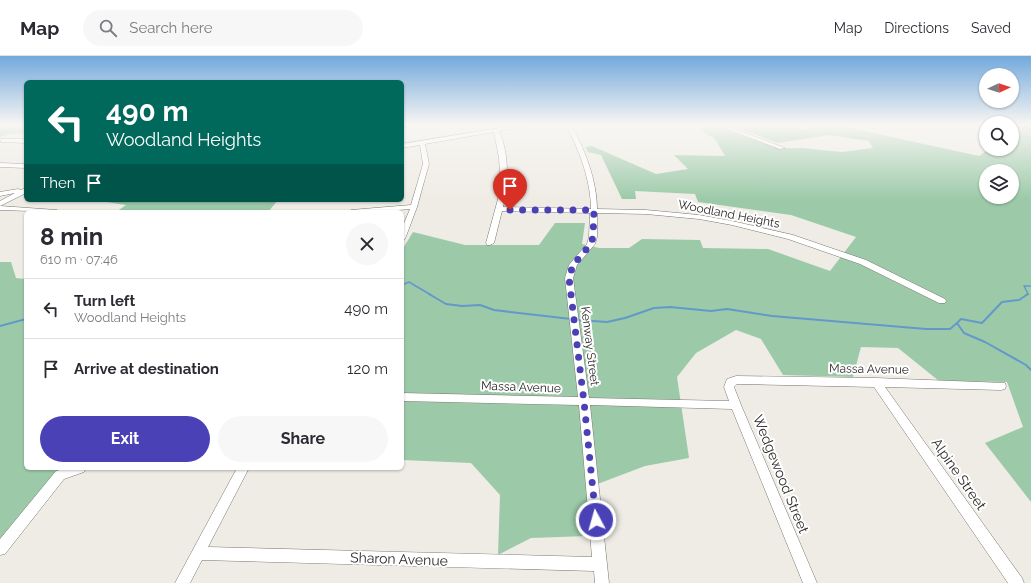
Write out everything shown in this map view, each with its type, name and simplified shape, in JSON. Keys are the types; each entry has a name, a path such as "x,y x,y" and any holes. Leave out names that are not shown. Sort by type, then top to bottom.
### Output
{"street":[{"path":"404,232 414,207 426,164 423,150"},
{"path":"490,243 504,188 502,150"},
{"name":"Kenway Street","path":"580,150 594,197 593,237 591,244 573,265 569,278 584,402 602,583"},
{"path":"0,165 24,166"},
{"path":"0,194 24,192"},
{"path":"0,204 14,196 24,193"},
{"path":"376,210 414,207"},
{"path":"0,208 28,210"},
{"name":"Woodland Heights","path":"499,209 646,212 699,217 790,237 864,262 942,301"},
{"name":"Massa Avenue","path":"736,380 1001,386"},
{"name":"Wedgewood Street","path":"736,380 731,382 729,386 810,583"},
{"name":"Alpine Street","path":"876,382 1017,583"},
{"name":"Massa Avenue","path":"404,397 736,405"},
{"path":"0,550 60,476 75,470"},
{"path":"182,583 242,470"},
{"name":"Sharon Avenue","path":"198,553 600,564"}],"green space":[{"path":"587,150 600,150 656,174 688,169 674,155 725,156 721,150 818,150 842,152 861,150 950,150 979,156 1019,156 1019,150 1031,150 1031,502 985,443 1023,427 1007,382 939,381 898,348 861,347 853,377 783,375 761,339 736,330 696,353 677,377 689,458 645,466 587,488 588,536 531,538 498,555 500,495 471,463 404,460 404,247 413,232 465,245 539,245 555,223 585,223 582,244 599,248 629,248 642,239 700,240 703,248 768,249 830,271 856,237 791,215 698,202 695,194 635,191 636,199 622,199 601,155 588,152"},
{"path":"106,202 276,202 270,210 119,210 126,205"},
{"path":"0,262 11,262 16,278 24,279 24,470 58,470 0,542"}],"waterway":[{"path":"404,284 409,282 431,295"},
{"path":"1028,294 1024,286 1031,286"},
{"path":"429,294 446,304 462,306 480,305 494,310 571,319"},
{"path":"957,323 961,319 982,323 1002,302 1019,300 1028,294"},
{"path":"577,320 607,322 625,318 654,308 670,307 711,311 727,309 772,316 926,329 950,329 957,323"},
{"path":"0,326 24,320"},
{"path":"957,323 964,333 985,342 1026,365 1031,370"}],"route":[{"path":"510,210 594,210 593,237 591,244 573,265 569,278 596,520"}]}
